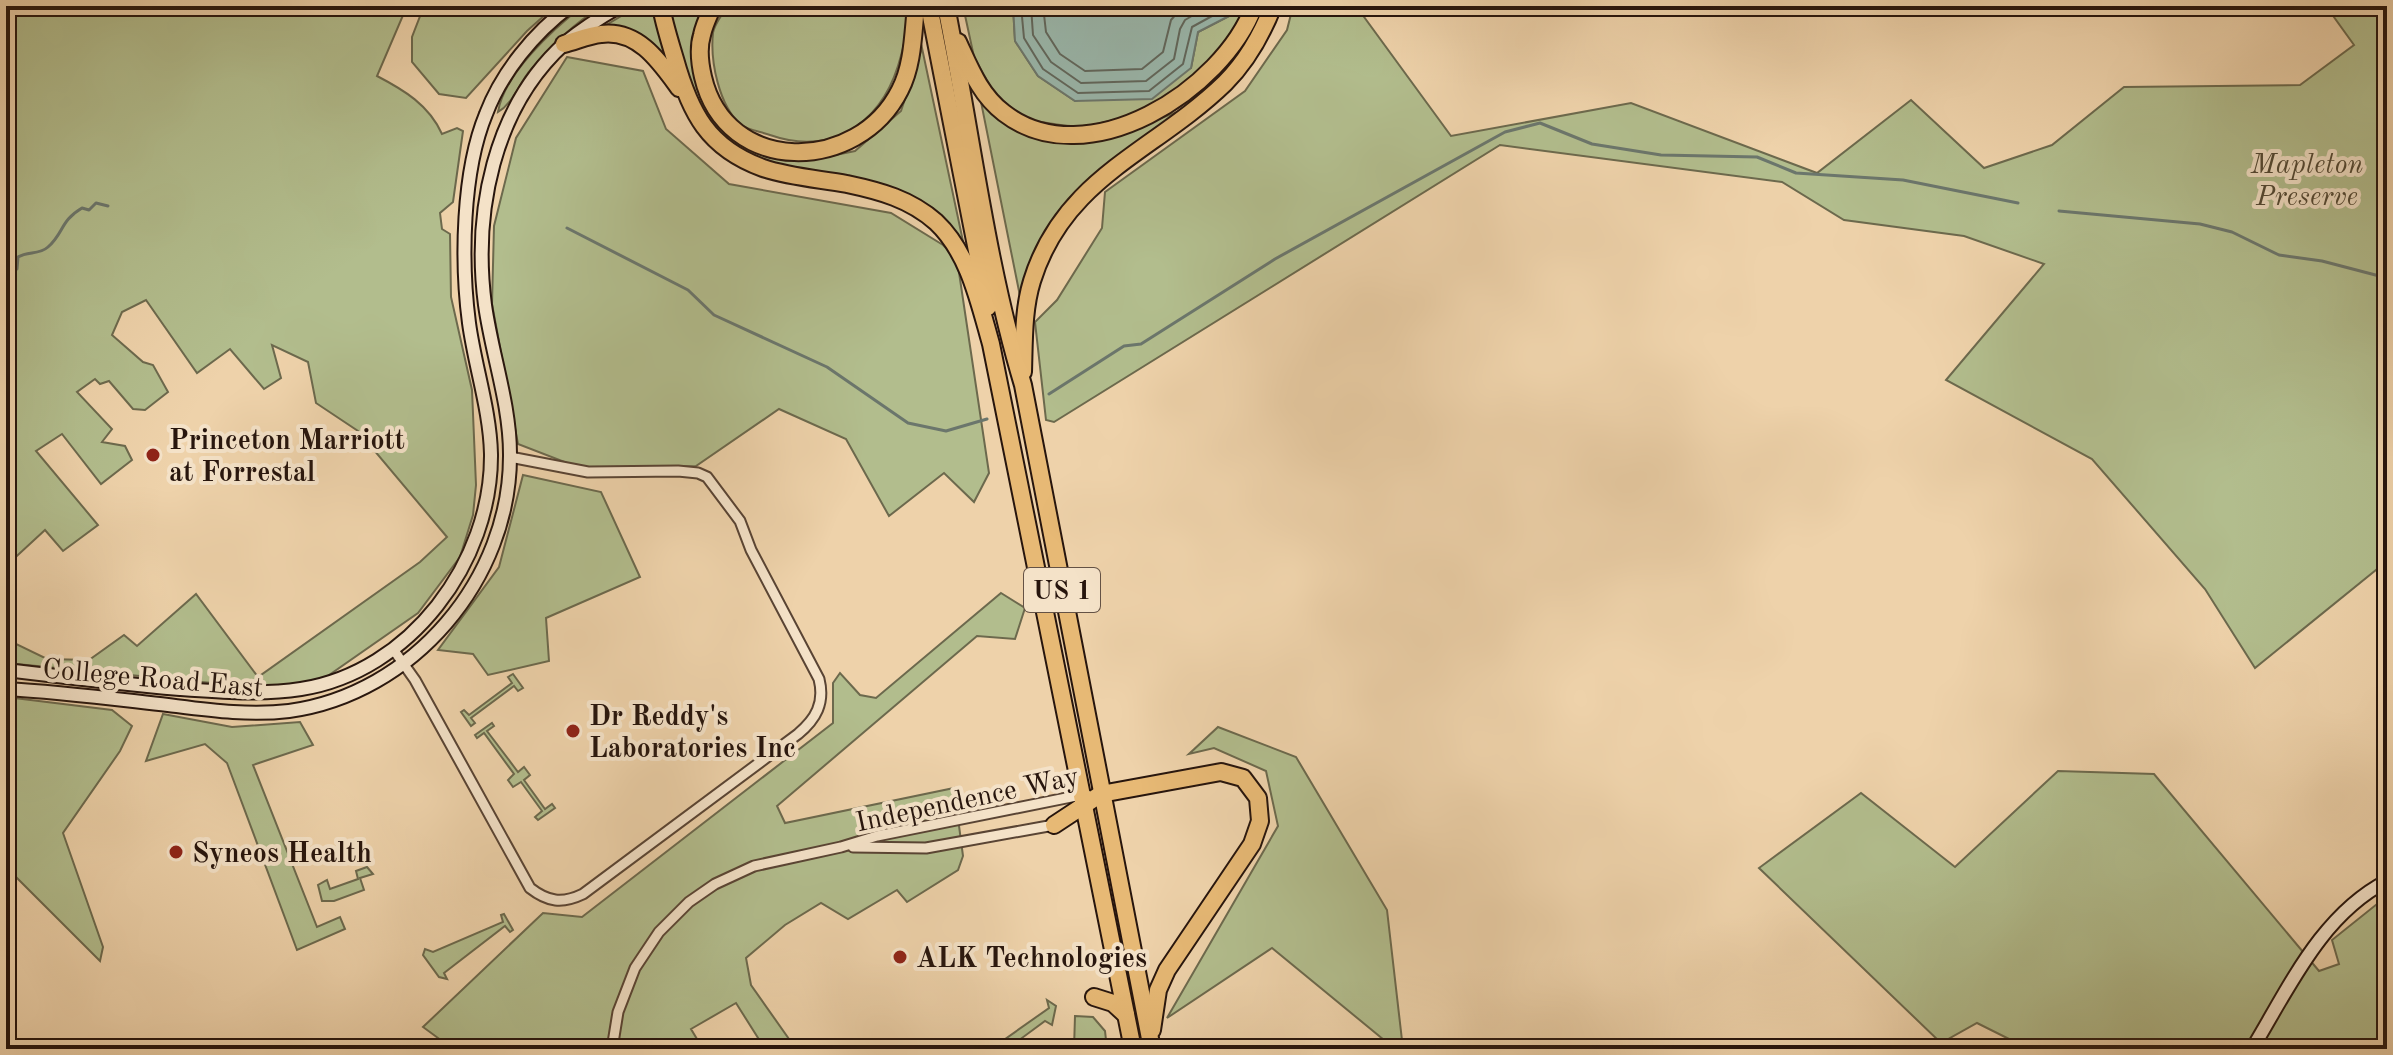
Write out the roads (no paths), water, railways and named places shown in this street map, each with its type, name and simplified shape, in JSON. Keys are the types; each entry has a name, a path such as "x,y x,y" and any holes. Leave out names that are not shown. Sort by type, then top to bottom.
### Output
{"highway":[{"path":"661,6 686,97"},
{"path":"713,6 701,37 700,66 705,89 717,111 735,129 758,144 785,153 807,153 836,148 866,133 887,112 901,88 910,57 916,6"},
{"name":"US 1","path":"929,6 987,296 991,344 1133,1049"},
{"path":"947,14 978,84 1005,114 1024,125 1052,133 1075,134 1129,124 1158,112 1188,92 1214,69 1237,40 1254,6"},
{"path":"1023,385 1025,318 1031,283 1043,251 1059,222 1103,176 1227,81 1261,33 1273,6"},
{"name":"US 1","path":"947,14 957,78 1009,340 1023,385 1151,1044"},
{"path":"564,44 602,33 637,41 657,58 686,97 703,128 719,144 742,159 766,169 897,197 917,208 938,224 961,256 991,344"},
{"path":"1054,825 1084,800 1101,794 1221,772 1243,778 1258,798 1260,821 1252,844 1167,970 1158,990 1151,1044"},
{"path":"1054,825 1073,829 1085,836 1094,850"},
{"path":"1117,969 1107,986 1094,997 1113,1003 1126,1015"}],"street":[{"name":"College Road East","path":"6,670 140,685 264,693 305,688 342,676 393,649 423,624 462,568 482,520 488,489 490,435 469,326 464,276 464,229 474,160 485,116 510,70 554,18 570,6"},
{"name":"College Road East","path":"6,689 255,713 291,711 358,690 403,664 439,633 480,575 491,550 500,519 510,457 509,432 485,305 483,212 499,144 507,124 543,67 564,44 620,6"},
{"path":"393,649 415,680 530,888 543,898 556,902 583,894 798,734 817,715 821,703 819,679 751,550 740,521 707,477 678,471 588,472 510,457"},
{"name":"Independence Way","path":"612,1049 618,1012 635,968 659,932 689,902 715,884 754,866 877,836 1084,800"},
{"name":"Independence Way","path":"841,847 926,848 1054,825"},
{"path":"2252,1049 2325,932 2358,899 2387,881"}],"water":[{"path":"1013,6 1233,6 1231,15 1198,32 1191,68 1152,99 1075,101 1038,76 1015,41"}],"waterway":[{"path":"1049,394 1124,346 1141,344 1275,259 1505,132 1540,123 1592,144 1661,155 1757,157 1796,173 1903,180 2018,203"},
{"path":"6,275 17,269 18,257 48,247 66,222 82,208 89,210 96,203 108,206"},
{"path":"2059,211 2200,224 2232,232 2279,255 2322,261 2387,278"},
{"path":"567,228 688,290 714,315 827,367 908,423 946,431 987,419"}],"place":[{"name":"Princeton Marriott at Forrestal","path":"153,455"},
{"name":"Dr Reddy's Laboratories Inc","path":"573,731"},
{"name":"Syneos Health","path":"176,852"},
{"name":"ALK Technologies","path":"900,957"}],"park label":[{"name":"Mapleton Preserve","path":"2307,179"}]}
